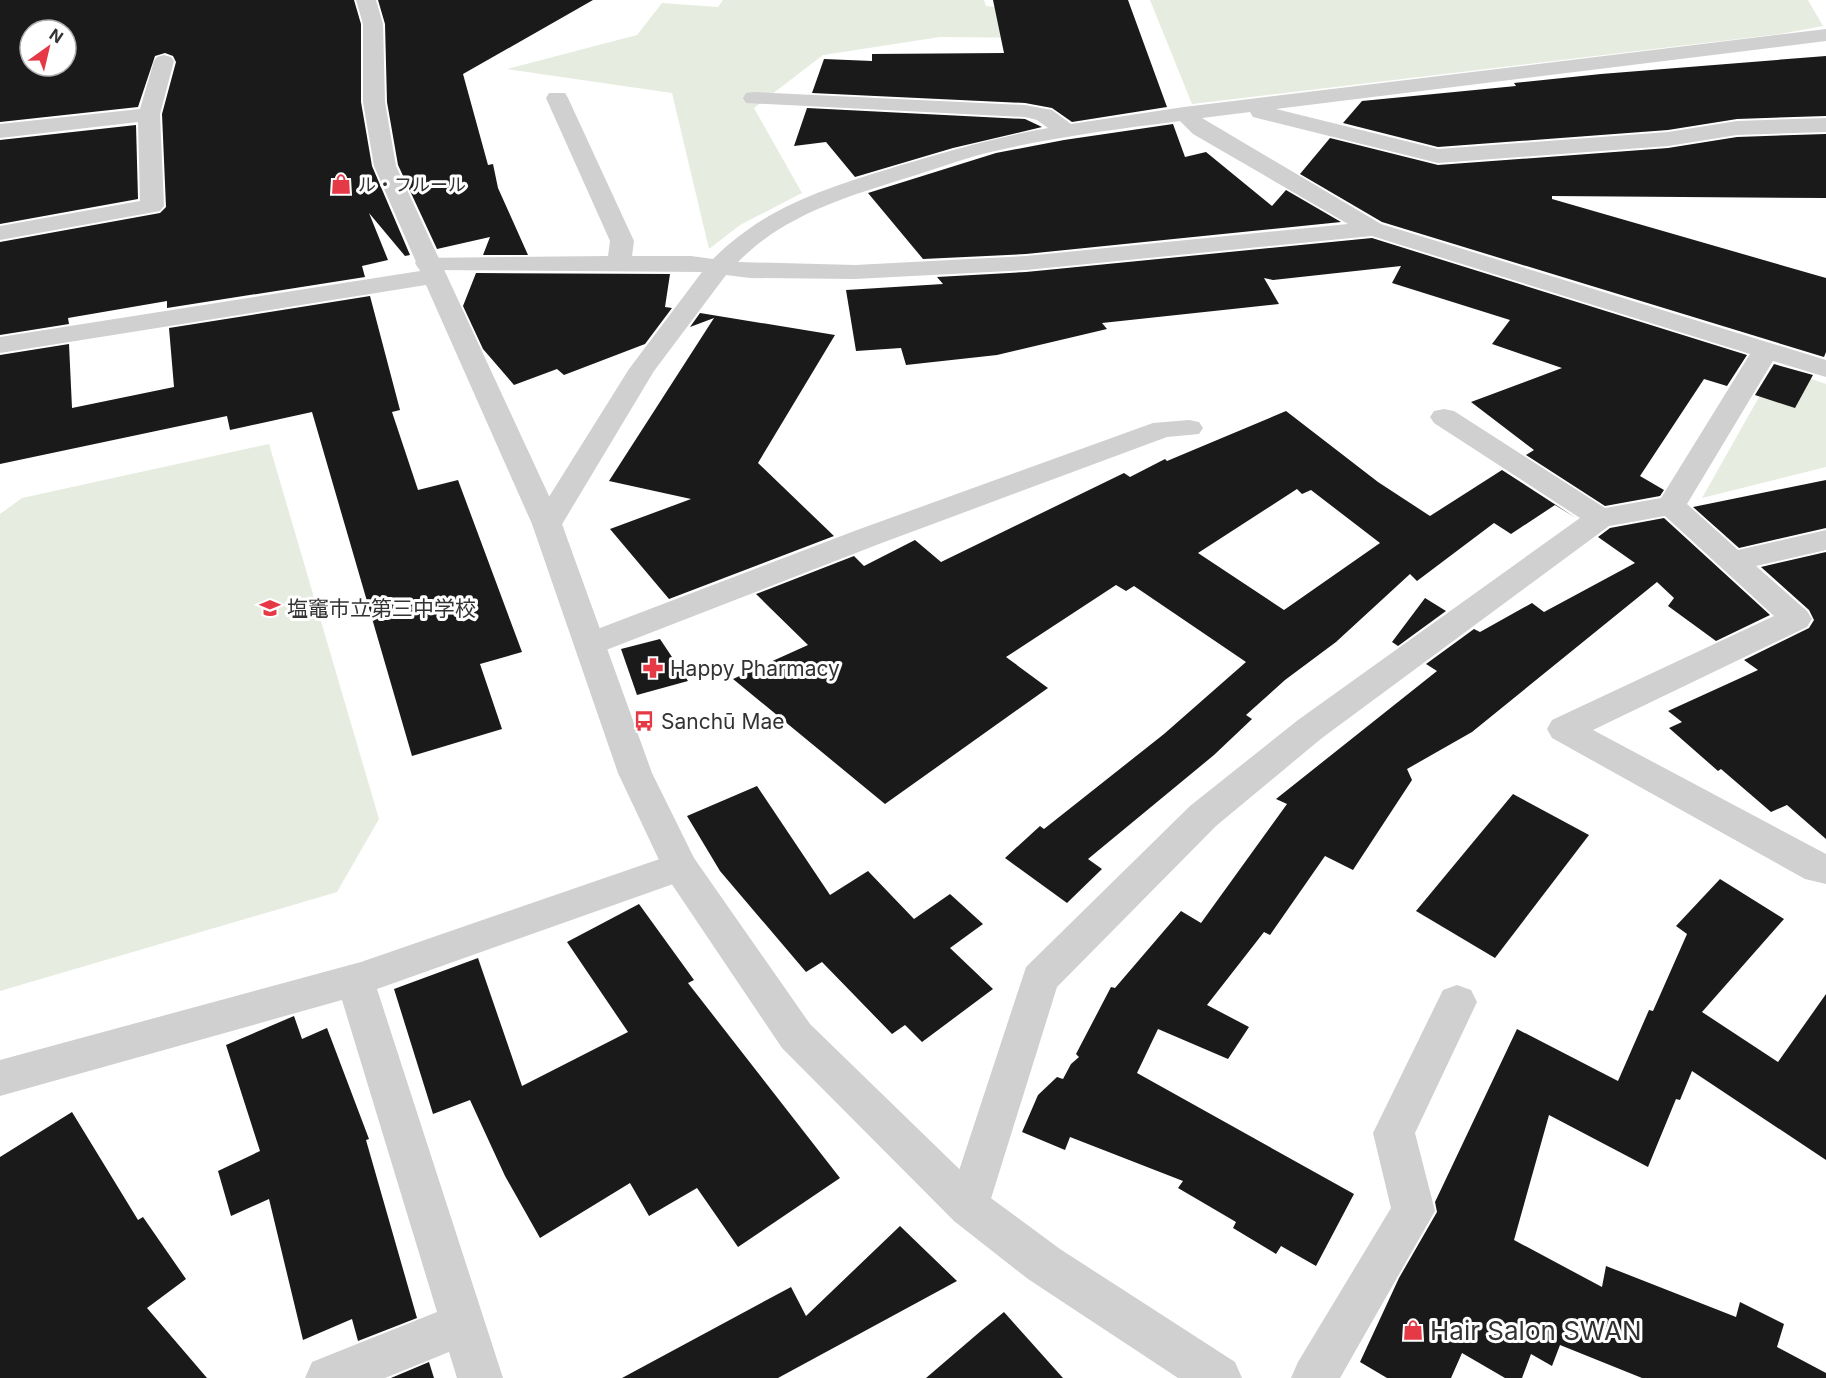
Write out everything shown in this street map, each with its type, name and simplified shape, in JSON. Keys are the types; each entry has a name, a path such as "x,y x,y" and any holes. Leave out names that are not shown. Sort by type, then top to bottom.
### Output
{"street":[{"path":"366,0 373,24 374,102 385,166 547,524 635,772 680,867 796,1036 969,1207 1044,1264 1219,1378"},
{"path":"547,524 642,369 719,267 745,241 770,225 831,194 991,145 1184,113 1826,35"},
{"path":"0,233 152,206 149,114 164,61"},
{"path":"557,98 622,241 619,263"},
{"path":"754,98 1025,111 1044,115 1067,132"},
{"path":"1251,106 1267,115 1438,156 1668,139 1737,128 1826,125"},
{"path":"1184,113 1202,129 1373,228 1826,369"},
{"path":"0,131 149,114"},
{"path":"0,345 430,269 619,263 719,267 781,273 855,273 1026,262 1373,228"},
{"path":"969,1207 1040,979 1203,816 1310,729 1600,518 1671,506 1766,350"},
{"path":"1444,417 1600,518"},
{"path":"590,644 868,537 1163,429 1188,428"},
{"path":"1671,506 1796,619 1564,729 1818,869 1826,869"},
{"path":"1732,561 1826,540"},
{"path":"0,1078 355,980 680,867"},
{"path":"355,980 480,1378"},
{"path":"1314,1378 1413,1211 1394,1133 1457,1002"},
{"path":"328,1378 463,1324"}],"shaded area":[{"path":"723,0 984,0 986,6 1022,9 1031,38 940,37 823,55 754,108 802,193 740,225 709,249 672,93 507,69 637,35 662,3 718,7"},
{"path":"1150,0 1808,0 1823,26 1780,34 1192,104"},
{"path":"1776,367 1826,384 1826,467 1702,498"},
{"path":"269,444 379,819 337,892 0,991 0,514 22,498"}],"building":[{"path":"0,0 354,0 361,24 361,102 372,166 410,255 405,256 369,213 388,260 362,266 365,277 167,308 167,301 68,318 69,324 0,335 0,242 160,213 166,207 162,114 176,62 173,56 165,53 155,56 138,107 0,122"},
{"path":"378,0 593,0 463,74 488,165 493,164 498,188 528,255 483,255 490,237 437,249 398,165 387,102 385,24"},
{"path":"993,0 1128,0 1167,107 1072,122 1052,108 1025,103 812,93 824,59 872,61 872,54 1004,53"},
{"path":"1826,56 1826,116 1737,119 1668,130 1438,147 1343,123 1362,101 1516,86 1514,83 1601,74"},
{"path":"807,108 1025,119 1042,127 953,148 855,177 826,142 794,146"},
{"path":"1173,124 1185,157 1206,152 1272,206 1286,190 1341,222 1026,254 923,259 868,193 996,153 1064,140"},
{"path":"136,125 138,199 0,224 0,140"},
{"path":"1826,134 1826,198 1552,196 1552,199 1826,278 1826,352 1824,357 1382,222 1300,174 1330,138 1438,165 1668,148 1737,137"},
{"path":"1372,238 1747,355 1727,386 1704,379 1640,476 1664,490 1660,496 1605,506 1526,455 1534,450 1471,402 1562,368 1492,344 1510,320 1392,283 1401,266 1273,280 1264,278 1279,304 1102,323 1107,329 997,355 906,365 901,348 856,351 846,290 943,284 937,277 1026,272"},
{"path":"476,273 670,274 665,307 672,308 645,344 564,375 557,369 514,385 483,349 463,306"},
{"path":"370,296 400,410 392,412 418,490 458,480 522,652 480,664 502,729 412,756 312,412 230,430 227,416 0,464 0,355 69,344 72,408 174,387 169,328"},
{"path":"700,313 835,335 758,463 834,536 669,599 610,529 691,499 609,481 714,318 690,327"},
{"path":"1774,364 1813,375 1795,408 1755,395"},
{"path":"1286,411 1378,482 1430,516 1502,470 1576,518 1555,505 1511,534 1494,523 1417,581 1410,574 1336,642 1285,680 1246,715 1252,719 1214,755 1088,859 1102,869 1067,903 1005,858 1040,826 1044,829 1164,734 1246,662 1134,586 1126,591 1116,585 1006,657 1048,688 885,804 733,679 808,645 756,594 854,556 864,566 915,540 941,562 1124,473 1130,477 1165,459 1167,461","holes":["1297,489 1302,494 1311,490 1380,543 1284,610 1198,553"]},
{"path":"1826,480 1826,528 1739,548 1693,507"},
{"path":"1664,518 1770,615 1716,641 1668,606 1674,598 1657,582 1472,732 1407,769 1412,780 1353,870 1325,856 1270,935 1264,932 1207,1005 1249,1027 1228,1059 1158,1029 1137,1073 1354,1194 1316,1266 1281,1246 1276,1254 1233,1228 1236,1222 1178,1188 1183,1181 1070,1137 1065,1150 1022,1132 1038,1095 1057,1077 1063,1079 1071,1064 1079,1057 1076,1054 1111,987 1115,988 1181,911 1201,923 1287,804 1276,799 1437,671 1426,664 1474,629 1480,632 1532,603 1544,612 1635,563 1598,537 1610,528"},
{"path":"1826,552 1826,839 1787,805 1771,812 1721,769 1718,771 1669,728 1682,722 1668,711 1758,670 1744,660 1809,628 1814,620 1809,610 1761,567"},
{"path":"1425,598 1446,611 1398,646 1392,642"},
{"path":"660,639 688,681 637,695 621,649"},
{"path":"757,786 830,895 868,871 914,919 950,894 983,924 950,948 993,989 922,1042 905,1025 892,1034 822,962 806,972 720,871 687,816"},
{"path":"1513,794 1589,835 1495,958 1416,911"},
{"path":"1720,879 1784,919 1702,1012 1778,1062 1826,994 1826,1160 1692,1071 1680,1100 1676,1099 1648,1167 1549,1115 1514,1240 1602,1287 1606,1266 1736,1317 1740,1302 1784,1324 1777,1347 1826,1373 1826,1378 1642,1378 1560,1345 1552,1366 1531,1354 1522,1378 1505,1378 1462,1353 1451,1378 1387,1378 1360,1362 1399,1278 1437,1212 1435,1202 1517,1029 1618,1081 1649,1010 1653,1011 1687,934 1676,926"},
{"path":"639,904 694,980 688,983 840,1178 738,1247 697,1188 649,1216 630,1183 540,1238 505,1176 470,1100 433,1114 394,989 478,958 522,1086 628,1032 567,942"},
{"path":"294,1016 302,1039 327,1028 369,1139 366,1140 417,1318 358,1341 352,1319 303,1340 269,1199 231,1216 218,1171 260,1151 226,1045"},
{"path":"72,1112 138,1220 143,1217 186,1279 147,1308 207,1378 0,1378 0,1157"},
{"path":"900,1226 957,1281 778,1378 622,1378 791,1287 806,1316"},
{"path":"1004,1312 1063,1378 926,1378 982,1330"},
{"path":"429,1362 434,1378 391,1378"}],"place":[{"name":"ル・フルール","path":"341,184"},
{"name":"塩竈市立第三中学校","path":"270,608"},
{"name":"Happy Pharmacy","path":"653,668"},
{"name":"Sanchū Mae","path":"644,721"},
{"name":"Hair Salon SWAN","path":"1413,1330"}]}
